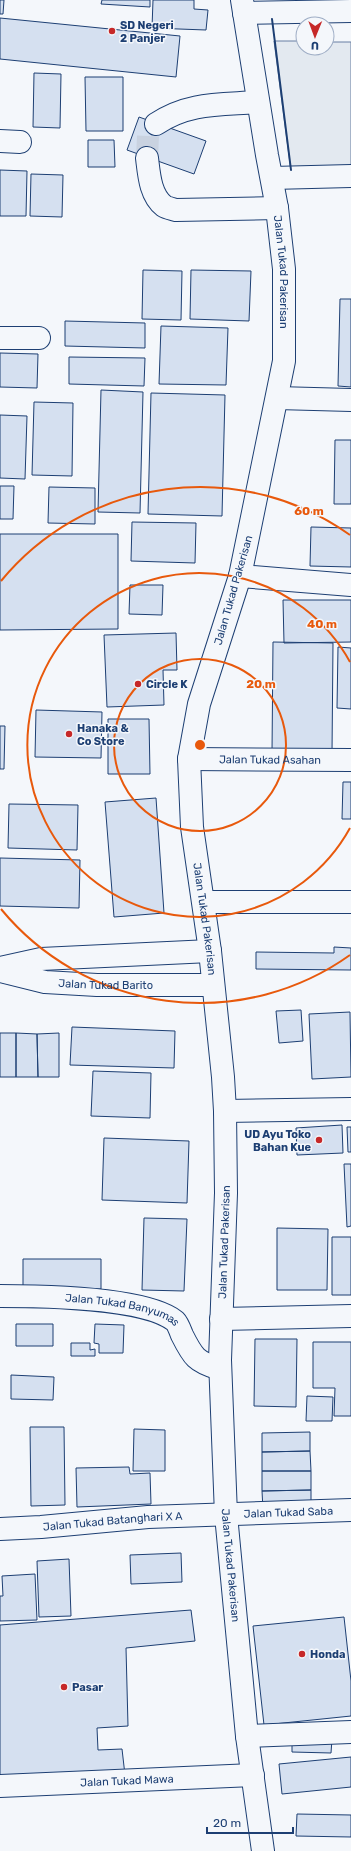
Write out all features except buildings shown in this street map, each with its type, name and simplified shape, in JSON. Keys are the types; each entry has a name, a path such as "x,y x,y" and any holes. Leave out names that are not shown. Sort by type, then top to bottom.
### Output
{"street":[{"path":"243,6 351,11"},
{"name":"Jalan Tukad Pakerisan","path":"243,6 277,208 284,269 284,361 240,576 199,704 190,759 192,827 210,951 225,1111 226,1192 220,1369 226,1515 247,1736 263,1851"},
{"path":"156,124 171,114 185,109 258,102"},
{"path":"147,158 151,183 155,194 164,206 176,210 277,208"},
{"path":"272,178 351,176"},
{"path":"0,338 38,338"},
{"path":"277,398 351,400"},
{"path":"240,576 351,585"},
{"name":"Jalan Tukad Asahan","path":"190,759 351,760"},
{"path":"204,902 351,902"},
{"path":"0,968 40,959 210,951"},
{"name":"Jalan Tukad Barito","path":"0,971 45,982 97,985 212,985"},
{"path":"225,1111 351,1109"},
{"name":"Jalan Tukad Banyumas","path":"0,1296 29,1296 125,1303 158,1311 176,1322 191,1353 203,1364 220,1369"},
{"path":"221,1319 351,1316"},
{"name":"Jalan Tukad Saba","path":"226,1515 351,1510"},
{"name":"Jalan Tukad Batanghari X A","path":"0,1529 41,1527 148,1517 226,1515"},
{"path":"247,1736 351,1732"},
{"name":"Jalan Tukad Mawa","path":"0,1786 253,1775"}],"shaded area":[{"path":"274,41 295,41 295,56 335,56 335,42 351,42 351,180 292,179"}],"tunnel":[{"path":"147,158 148,136 156,124"}],"wall":[{"path":"272,19 291,170"}],"place":[{"name":"SD Negeri 2 Panjer","path":"112,31"},
{"name":"Circle K","path":"138,684"},
{"name":"Hanaka & Co Store","path":"69,734"},
{"name":"UD Ayu Toko Bahan Kue","path":"319,1140"},
{"name":"Honda","path":"302,1654"},
{"name":"Pasar","path":"64,1687"}]}
